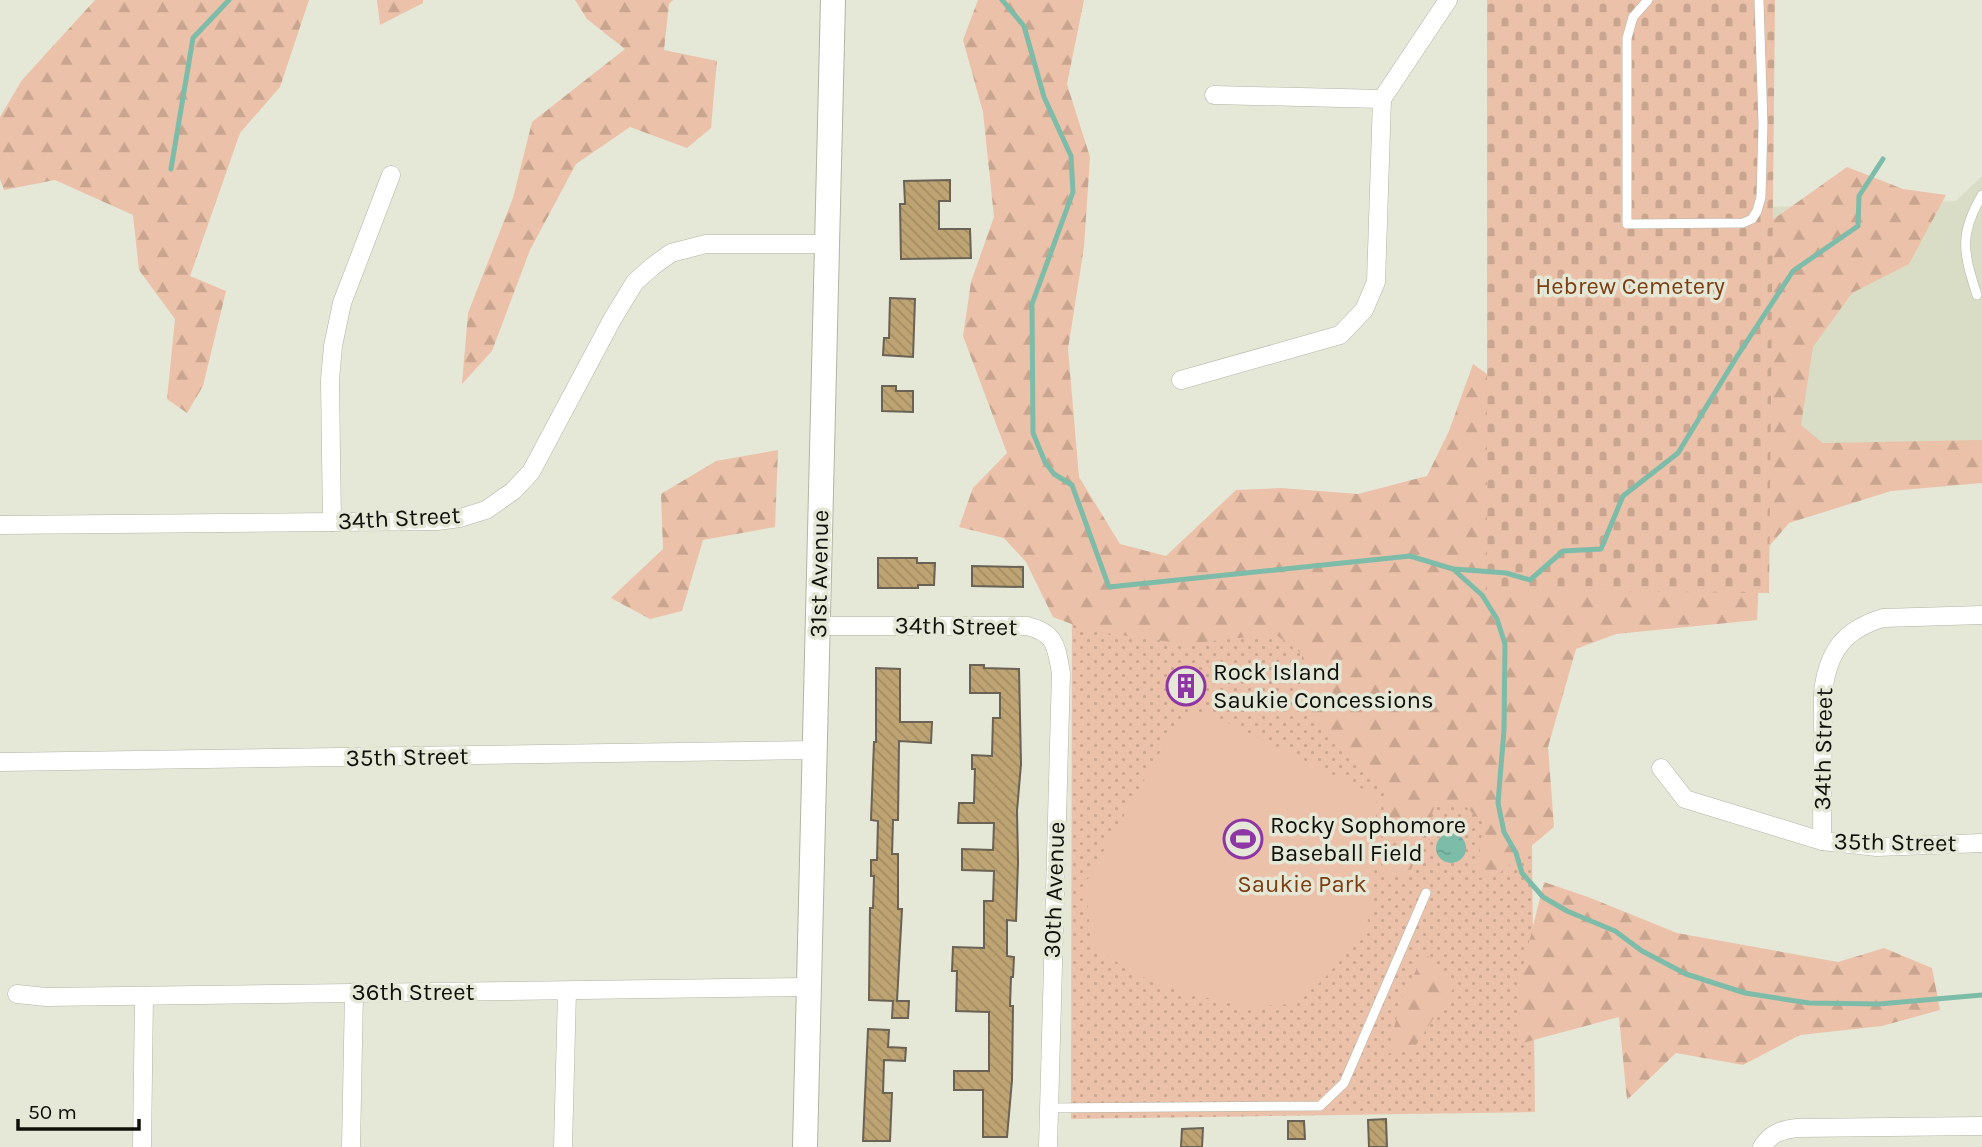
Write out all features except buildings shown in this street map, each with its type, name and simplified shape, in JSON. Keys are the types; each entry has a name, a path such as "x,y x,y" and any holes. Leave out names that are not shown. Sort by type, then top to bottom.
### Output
{"street":[{"name":"31st Avenue","path":"805,1147 833,0"},
{"path":"1181,380 1340,335 1364,310 1376,282 1382,99 1448,0"},
{"path":"1214,95 1382,99"},
{"path":"332,522 330,380 333,345 342,303 391,175"},
{"name":"34th Street","path":"0,525 437,521 460,518 486,510 531,472 635,282 671,253 706,243 827,244"},
{"name":"34th Street","path":"1822,841 1823,692 1826,669 1831,657 1853,631 1883,618 1982,615"},
{"name":"34th Street","path":"818,626 1027,626 1042,629 1050,635"},
{"name":"30th Avenue","path":"1048,1147 1061,673 1050,635"},
{"name":"35th Street","path":"0,762 815,750"},
{"name":"35th Street","path":"1661,768 1685,799 1822,841 1877,847 1982,843"},
{"name":"36th Street","path":"17,994 46,997 808,987"},
{"path":"563,1147 567,991"},
{"path":"351,1147 354,992"},
{"path":"142,1147 144,996"},
{"path":"1762,1147 1771,1135 1797,1128 1982,1126"}],"lane":[{"path":"1648,0 1633,18 1627,38 1627,224 1744,223 1752,219 1757,211 1761,197 1763,125 1759,0"},
{"path":"1977,295 1969,271 1964,237 1969,216 1982,195"},
{"path":"1048,1108 1320,1106 1344,1083 1426,893"}],"shaded area":[{"path":"1982,176 1982,449 1771,446 1773,207 1956,201"}],"green space":[{"path":"95,0 309,0 280,87 240,133 190,276 226,291 203,386 187,413 167,399 175,319 139,270 133,215 55,180 4,190 0,179 0,117 22,80"},
{"path":"377,0 423,0 423,3 380,25"},
{"path":"575,0 673,0 669,4 664,50 717,61 711,128 687,148 630,127 576,164 530,250 492,351 462,384 468,313 513,198 532,122 625,49 587,19"},
{"path":"978,0 1084,0 1067,84 1090,157 1084,247 1068,349 1079,477 1120,544 1166,556 1236,490 1281,488 1358,494 1427,476 1449,431 1473,364 1495,380 1754,233 1847,167 1903,189 1946,195 1909,264 1852,293 1813,347 1801,425 1823,443 1982,440 1982,483 1891,491 1789,523 1760,557 1757,620 1616,634 1576,649 1548,747 1554,827 1496,876 1477,878 1483,823 1462,803 1435,806 1408,878 1382,875 1384,789 1302,705 1302,654 1275,634 1186,644 1090,631 1053,617 1026,562 1004,538 959,527 973,488 1007,453 963,336 971,282 994,217 983,112 963,40"},
{"name":"Hebrew Cemetery","path":"1487,0 1775,0 1769,593 1487,590"},
{"path":"778,450 775,527 703,540 682,611 650,619 611,598 663,549 661,494 716,461"},
{"name":"Saukie Park","path":"1529,590 1535,1112 1071,1119 1072,595"},
{"name":"Rocky Sophomore Baseball Field","path":"1205,712 1377,796 1374,883 1366,932 1322,981 1292,1004 1246,1007 1182,992 1135,974 1091,945 1086,882 1179,719"},
{"path":"1544,882 1677,933 1838,962 1884,948 1932,968 1940,1010 1882,1026 1800,1035 1743,1065 1676,1053 1627,1100 1619,1017 1518,1044 1521,975"},
{"path":"1425,953 1455,986 1414,1048 1387,1054 1402,998"}],"water":[{"path":"1451,833 1462,837 1466,848 1462,859 1451,863 1440,859 1436,848 1440,837"}],"waterway":[{"path":"171,169 193,38 229,0"},
{"path":"1002,0 1024,26 1044,97 1071,156 1073,192 1032,304 1033,433 1045,462 1054,474 1072,485 1109,587 1410,556 1453,569 1482,595 1497,619 1505,644 1504,730 1498,803 1504,832 1516,853 1522,873 1543,897 1567,911 1615,931 1642,951 1686,974 1745,993 1809,1003 1879,1004 1982,995"},
{"path":"1454,569 1506,573 1530,580 1563,551 1601,549 1623,496 1678,453 1793,271 1858,226 1859,196 1883,159"}],"place":[{"name":"Rock Island Saukie Concessions","path":"1186,686"},
{"name":"Rocky Sophomore Baseball Field","path":"1243,839"}]}
